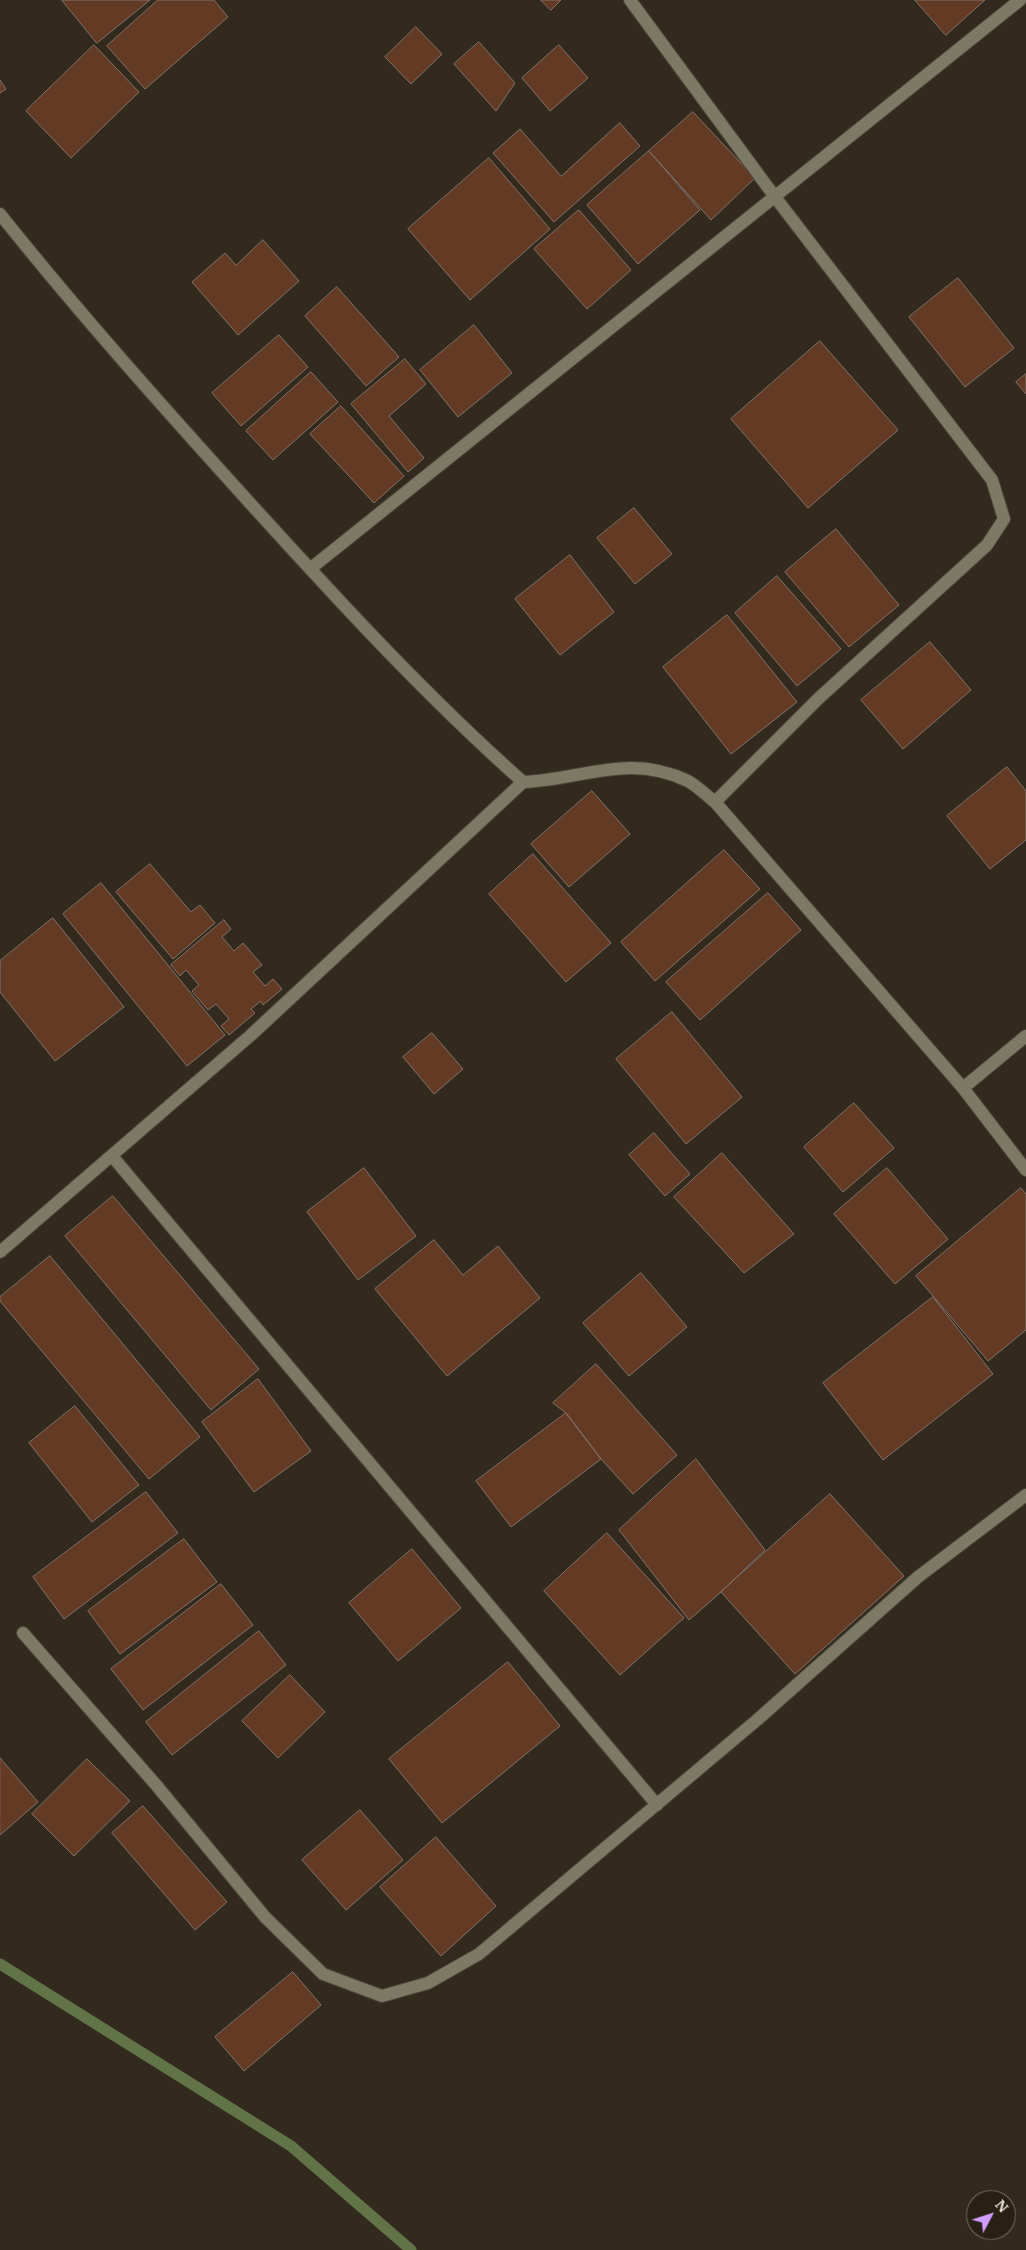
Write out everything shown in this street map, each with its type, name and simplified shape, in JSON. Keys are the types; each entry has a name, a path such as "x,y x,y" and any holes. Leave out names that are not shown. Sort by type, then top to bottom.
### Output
{"street":[{"path":"630,0 776,197 992,480 1004,519 987,545 819,698 715,802"},
{"path":"310,569 1020,0"},
{"path":"0,214 36,260 160,402 371,636 487,751 522,782"},
{"path":"0,1252 250,1035 522,782 549,781 597,770 643,766 688,781 715,802 963,1088 1026,1170"},
{"path":"963,1088 1026,1036"},
{"path":"112,1156 657,1805"},
{"path":"23,1633 157,1786 265,1917 323,1974 382,1996 428,1983 478,1954 757,1720 918,1577 1026,1495"}],"building":[{"path":"62,0 150,0 97,43"},
{"path":"158,0 214,0 228,17 145,89 107,46"},
{"path":"541,0 561,0 551,10"},
{"path":"915,0 985,0 946,35"},
{"path":"416,27 442,54 411,84 385,57"},
{"path":"479,42 515,83 496,111 454,64"},
{"path":"94,45 139,92 71,158 26,111"},
{"path":"559,45 588,78 550,111 522,78"},
{"path":"0,80 6,89 0,93"},
{"path":"693,112 755,178 711,220 649,151"},
{"path":"620,123 640,146 554,222 493,153 520,129 561,176"},
{"path":"649,151 700,210 638,264 587,205"},
{"path":"489,158 550,229 470,300 408,229"},
{"path":"579,210 631,270 587,309 534,249"},
{"path":"263,240 299,281 238,335 192,282 225,253 236,265"},
{"path":"958,278 1014,348 965,387 909,317"},
{"path":"337,287 399,357 366,386 305,316"},
{"path":"474,325 512,373 458,417 420,370"},
{"path":"279,335 308,367 241,426 212,393"},
{"path":"820,341 898,430 808,508 731,419"},
{"path":"405,359 426,384 389,416 424,458 408,472 351,404"},
{"path":"311,372 338,402 273,460 246,431"},
{"path":"1026,374 1026,394 1016,382"},
{"path":"341,406 404,476 374,503 310,434"},
{"path":"634,508 672,554 635,584 597,538"},
{"path":"836,529 899,605 849,647 785,572"},
{"path":"570,555 614,612 560,655 515,599"},
{"path":"777,576 841,649 797,686 735,613"},
{"path":"727,615 797,702 731,754 663,667"},
{"path":"930,642 971,690 903,749 861,700"},
{"path":"1007,767 1026,791 1026,840 990,869 947,816"},
{"path":"592,791 630,834 569,887 531,844"},
{"path":"724,850 760,889 655,981 621,942"},
{"path":"533,854 611,943 566,982 489,894"},
{"path":"150,864 191,912 200,905 215,923 173,959 116,892"},
{"path":"101,883 225,1035 187,1066 63,914"},
{"path":"768,893 801,930 700,1020 666,982"},
{"path":"53,918 124,1007 55,1061 0,992 0,961"},
{"path":"224,920 231,929 222,937 234,951 243,943 262,965 253,972 265,986 273,979 282,989 263,1005 261,1001 251,1009 255,1013 229,1035 221,1026 229,1019 216,1004 208,1010 192,991 199,985 186,970 180,976 171,965"},
{"path":"672,1012 742,1097 686,1144 616,1059"},
{"path":"432,1033 463,1069 434,1094 403,1057"},
{"path":"854,1103 894,1148 843,1192 804,1147"},
{"path":"654,1133 690,1174 665,1196 629,1155"},
{"path":"722,1153 794,1234 744,1273 674,1197"},
{"path":"364,1168 416,1236 358,1280 307,1212"},
{"path":"887,1168 948,1239 895,1284 834,1214"},
{"path":"1021,1188 1026,1194 1026,1330 988,1361 916,1276"},
{"path":"113,1196 259,1369 211,1410 65,1236"},
{"path":"434,1240 463,1275 498,1246 540,1298 447,1376 375,1289"},
{"path":"50,1256 200,1437 149,1479 0,1301 0,1297"},
{"path":"641,1273 687,1327 629,1376 583,1323"},
{"path":"933,1297 993,1374 883,1460 823,1383"},
{"path":"596,1364 677,1455 633,1494 601,1459 566,1413 553,1403"},
{"path":"258,1379 311,1451 254,1492 202,1422"},
{"path":"75,1406 139,1485 92,1522 29,1443"},
{"path":"566,1413 601,1459 511,1527 476,1481"},
{"path":"696,1459 765,1550 689,1620 619,1530"},
{"path":"146,1492 178,1533 64,1619 33,1577"},
{"path":"830,1494 904,1576 795,1674 721,1592"},
{"path":"607,1533 684,1618 620,1675 544,1591"},
{"path":"184,1539 217,1582 120,1654 88,1611"},
{"path":"412,1549 461,1608 398,1661 349,1603"},
{"path":"221,1584 253,1625 143,1710 111,1669"},
{"path":"259,1631 286,1665 172,1755 146,1722"},
{"path":"508,1662 560,1726 442,1823 389,1759"},
{"path":"290,1675 325,1712 278,1758 242,1721"},
{"path":"0,1758 38,1802 0,1835"},
{"path":"87,1759 130,1801 74,1856 32,1814"},
{"path":"143,1806 227,1902 195,1930 112,1833"},
{"path":"360,1810 403,1860 346,1910 302,1860"},
{"path":"436,1837 496,1906 441,1956 380,1887"},
{"path":"293,1972 321,2005 244,2071 215,2037"}],"waterway":[{"path":"0,1964 291,2146 411,2250"}]}
